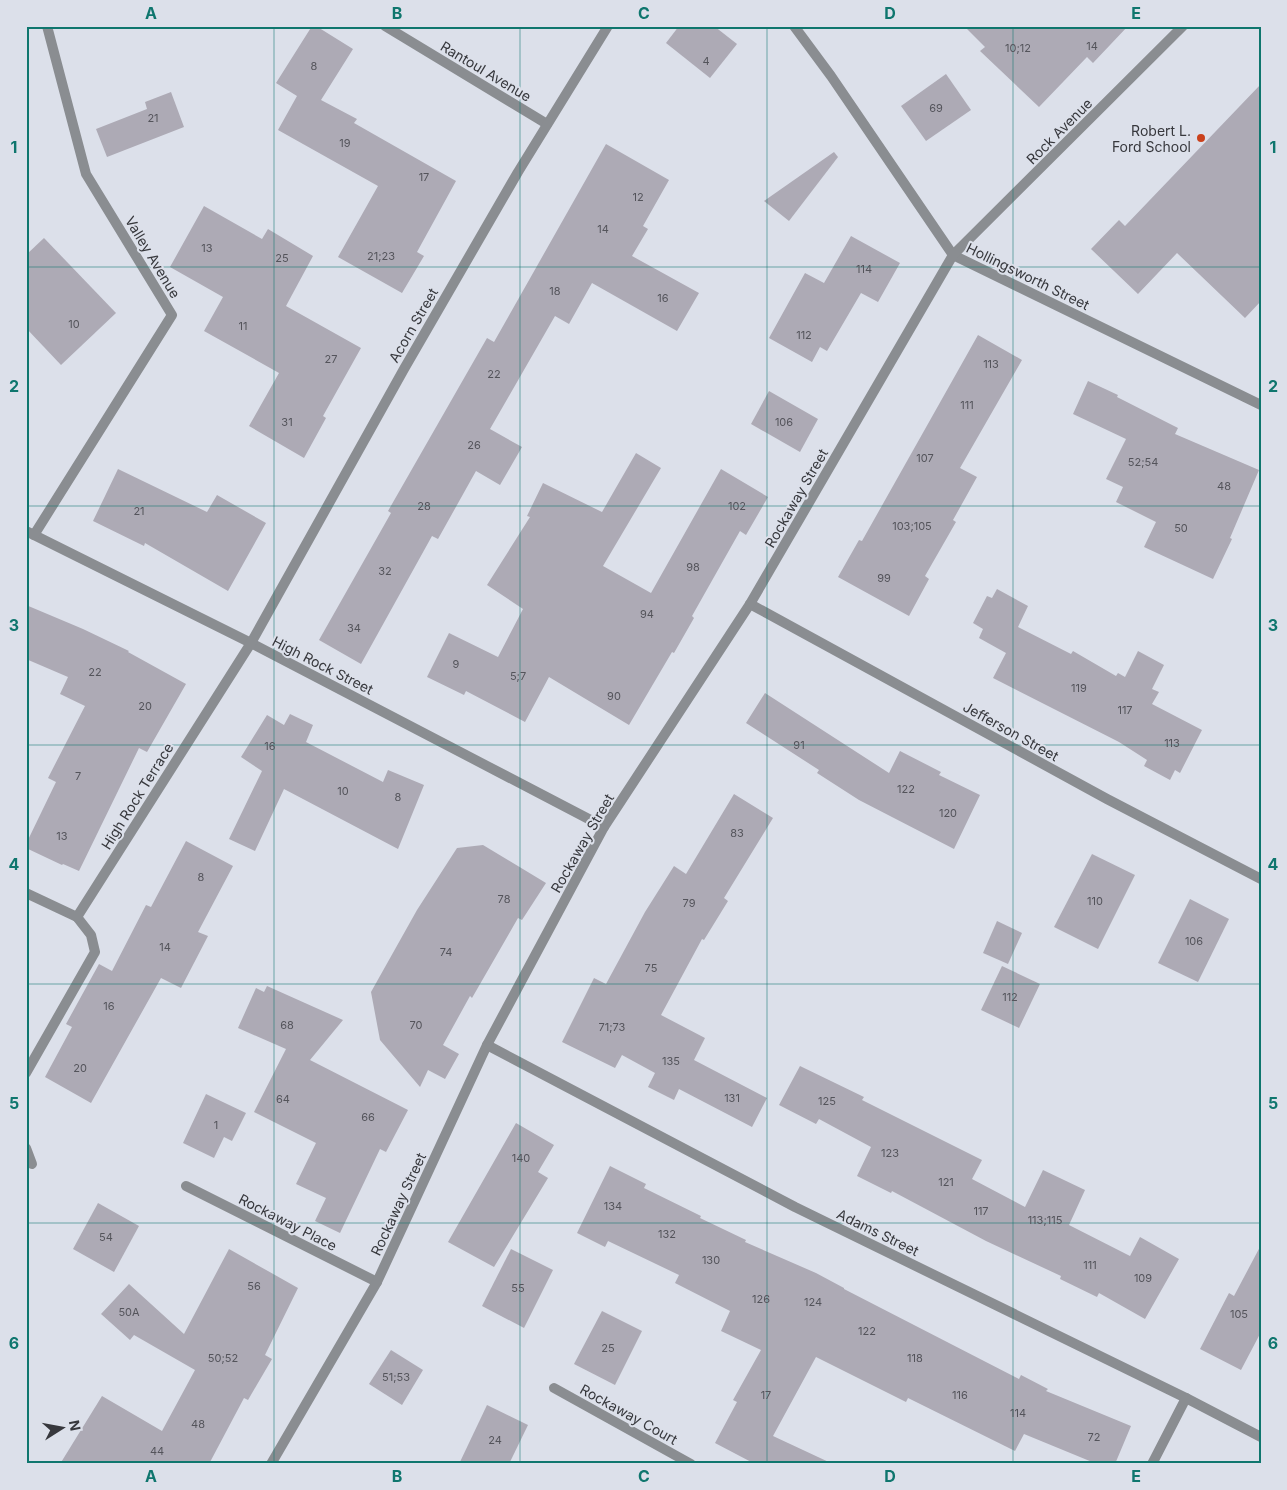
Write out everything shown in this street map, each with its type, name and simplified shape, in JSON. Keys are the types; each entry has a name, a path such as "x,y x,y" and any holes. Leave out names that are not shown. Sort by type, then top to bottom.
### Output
{"street":[{"name":"Valley Avenue","path":"30,533 172,315 86,174 46,26"},
{"name":"Rantoul Avenue","path":"385,26 547,124"},
{"name":"Acorn Street","path":"251,643 404,368 547,124 608,26"},
{"name":"Hollingsworth Street","path":"794,26 831,76 953,255 1261,405"},
{"name":"Rock Avenue","path":"953,255 1184,26"},
{"name":"Rockaway Street","path":"271,1464 377,1282 487,1046 604,826 750,604 953,255"},
{"name":"High Rock Street","path":"30,533 251,643 604,826"},
{"name":"Jefferson Street","path":"750,604 1107,799 1261,879"},
{"name":"High Rock Terrace","path":"77,917 251,643"},
{"path":"26,893 77,917 91,935 94,952 26,1073"},
{"name":"Adams Street","path":"487,1046 795,1207 1186,1398 1261,1437"},
{"path":"26,1148 32,1164"},
{"name":"Rockaway Place","path":"186,1186 377,1282"},
{"name":"Rockaway Court","path":"554,1388 691,1464"},
{"path":"1152,1464 1186,1398"}],"building":[{"path":"312,26 316,26 353,49 321,100 357,119 354,123 456,181 417,252 424,256 402,293 338,257 378,186 278,130 297,96 276,83"},
{"path":"679,26 714,26 737,44 710,78 666,43"},
{"path":"964,26 1128,26 1093,63 1087,57 1039,107 980,51 985,47"},
{"path":"946,74 971,110 926,141 901,106"},
{"path":"1261,84 1261,301 1245,318 1177,253 1138,294 1091,249 1119,220 1125,226"},
{"path":"171,92 184,127 107,157 96,129 147,109 145,102"},
{"path":"606,144 669,180 643,226 648,229 632,256 699,293 677,331 592,283 569,324 555,316 490,429 522,447 500,485 476,471 438,539 432,536 361,664 319,640 391,513 388,511 487,338 494,342"},
{"path":"834,152 838,157 789,221 764,201"},
{"path":"204,206 262,239 268,229 313,256 286,306 361,348 323,416 326,418 304,458 249,426 279,373 204,331 223,297 170,267"},
{"path":"851,236 900,263 878,302 861,293 827,351 820,347 812,362 769,338 805,273 824,283"},
{"path":"44,238 116,313 61,365 26,328 26,255"},
{"path":"978,335 1022,360 960,468 977,477 953,520 956,522 925,576 929,579 909,616 838,577 859,540 862,541"},
{"path":"1088,381 1178,428 1175,434 1259,470 1230,538 1232,539 1213,579 1144,547 1156,522 1116,502 1123,487 1106,479 1126,439 1073,414"},
{"path":"769,391 818,419 800,452 751,424"},
{"path":"636,453 661,468 603,566 651,593 721,469 768,497 746,535 740,531 692,616 694,618 674,653 672,652 629,725 549,677 525,722 466,691 464,695 427,677 449,633 498,657 523,609 487,585 530,517 527,516 543,483 602,512"},
{"path":"118,469 207,512 217,495 266,523 228,591 145,543 144,546 93,521"},
{"path":"997,589 1028,606 1018,627 1071,654 1073,651 1116,676 1118,673 1125,677 1138,651 1164,665 1152,689 1159,692 1152,704 1202,730 1180,773 1175,770 1170,780 1144,766 1147,760 1119,742 993,678 1006,653 979,638 983,629 973,623 987,596 992,598"},
{"path":"26,605 129,651 186,684 147,752 139,748 79,871 26,848 26,844 56,782 48,778 85,706 60,694 68,677 26,659"},
{"path":"765,693 889,773 900,751 941,772 939,775 980,795 954,849 859,800 817,773 819,770 746,723"},
{"path":"290,714 313,725 306,742 383,782 388,770 424,785 398,849 284,789 255,851 229,839 262,771 241,757 267,715 284,725"},
{"path":"734,794 773,818 724,898 728,901 704,940 702,939 661,1015 705,1038 694,1060 767,1098 752,1127 679,1089 674,1100 648,1087 655,1073 622,1055 615,1068 562,1042 594,978 606,984 645,912 674,866 686,874"},
{"path":"186,841 233,866 198,932 208,936 181,988 161,978 91,1103 45,1077 72,1027 66,1024 99,964 112,971 146,905 151,907"},
{"path":"483,845 546,883 522,920 518,918 472,998 470,996 443,1045 459,1054 445,1079 428,1070 420,1087 380,1040 371,992 417,910 457,848"},
{"path":"1092,854 1135,875 1098,949 1054,927"},
{"path":"1190,899 1229,919 1198,982 1158,963"},
{"path":"997,921 1022,933 1008,964 983,953"},
{"path":"1002,966 1040,984 1019,1028 981,1010"},
{"path":"267,986 343,1020 310,1060 408,1110 386,1152 380,1149 340,1233 315,1221 326,1198 296,1184 316,1143 254,1112 286,1049 238,1028 256,988 264,992"},
{"path":"800,1066 864,1097 862,1100 982,1160 972,1179 1025,1207 1043,1170 1085,1190 1069,1225 1130,1256 1140,1237 1179,1259 1145,1319 1099,1293 1097,1297 1060,1279 1061,1276 986,1241 892,1191 891,1193 857,1176 871,1147 819,1119 816,1124 779,1105"},
{"path":"206,1094 246,1113 232,1141 224,1137 214,1158 183,1143"},
{"path":"516,1123 554,1145 538,1172 548,1178 494,1267 448,1242"},
{"path":"610,1166 646,1184 644,1188 746,1240 745,1242 816,1273 1019,1379 1021,1375 1048,1389 1046,1391 1131,1426 1115,1464 1097,1464 1024,1434 1015,1451 908,1398 906,1402 816,1357 773,1436 833,1464 755,1464 715,1443 737,1402 733,1400 761,1350 721,1331 730,1311 675,1283 679,1275 608,1241 605,1247 577,1233"},
{"path":"98,1203 139,1226 114,1272 73,1249"},
{"path":"1261,1245 1261,1332 1241,1370 1200,1349 1229,1293 1234,1296"},
{"path":"229,1249 298,1288 265,1355 272,1359 248,1400 244,1398 209,1464 60,1464 102,1396 162,1431 195,1370 134,1335 130,1340 101,1314 129,1284 184,1334"},
{"path":"511,1249 553,1270 524,1328 482,1306"},
{"path":"602,1311 642,1331 615,1385 574,1364"},
{"path":"391,1350 423,1370 402,1405 369,1384"},
{"path":"487,1405 528,1425 509,1464 459,1464"}],"place":[{"name":"Robert L. Ford School","path":"1201,138"}]}
